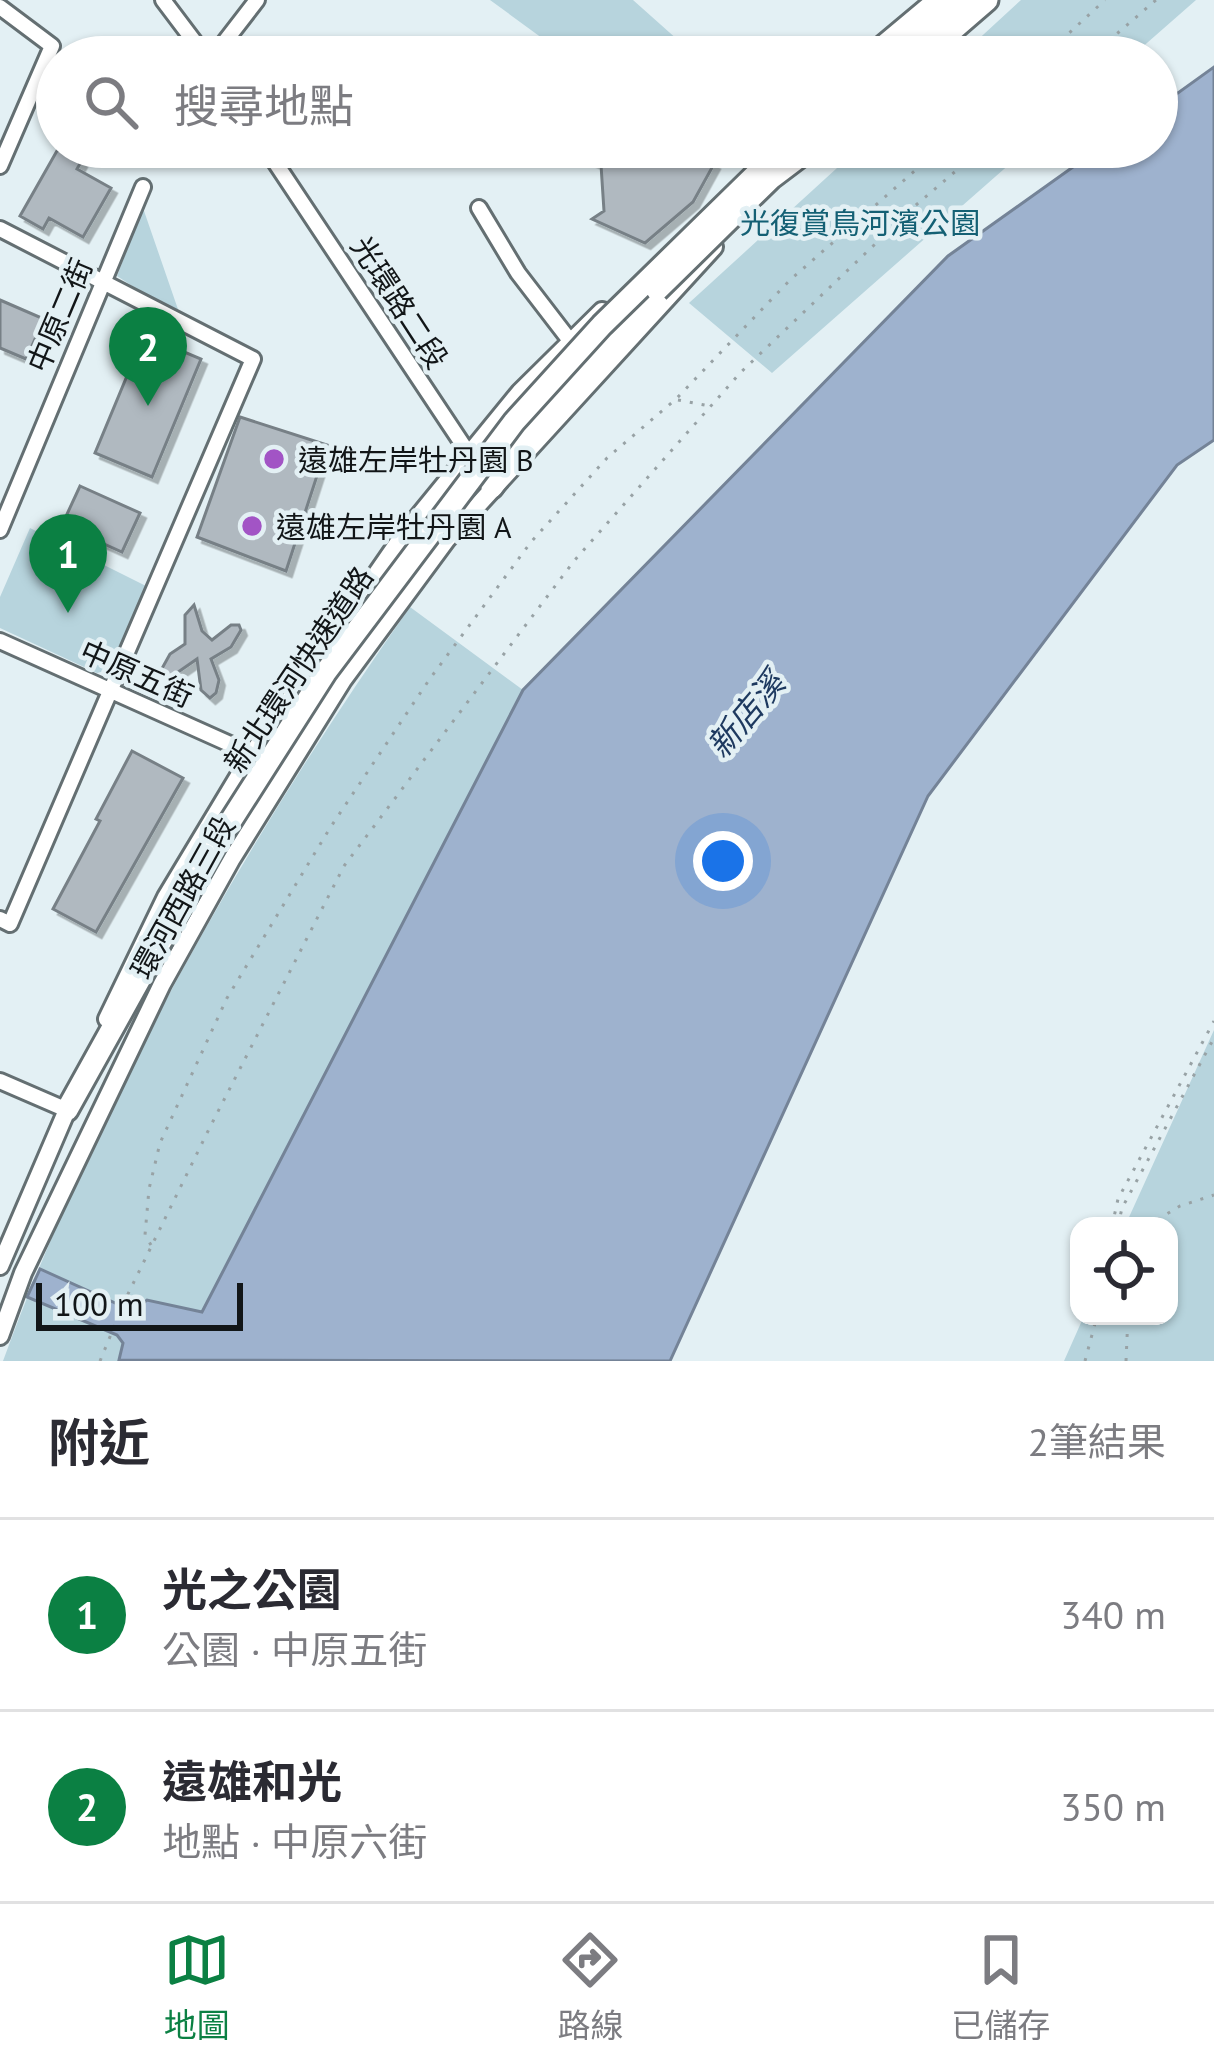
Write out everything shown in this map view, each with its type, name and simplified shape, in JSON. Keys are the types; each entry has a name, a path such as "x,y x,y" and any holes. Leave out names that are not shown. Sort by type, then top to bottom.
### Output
{"highway":[{"path":"913,36 955,0"},
{"path":"945,36 987,0"},
{"name":"新北環河快速道路","path":"67,1110 216,844 325,673 514,422 618,309 762,168"},
{"path":"492,487 534,426 656,291 784,168"}],"main road":[{"path":"892,36 935,0"},
{"path":"928,36 970,0"},
{"name":"環河西路三段","path":"0,1266 166,897 252,754 404,535 520,392 749,168"},
{"name":"環河西路三段","path":"0,1336 22,1274 162,984 343,680 447,539 492,487 790,168"}],"street":[{"path":"163,0 192,36"},
{"path":"227,36 257,0"},
{"path":"0,7 39,36"},
{"path":"0,166 36,83"},
{"name":"光環路二段","path":"280,168 492,487"},
{"name":"中原二街","path":"0,530 143,188"},
{"path":"479,208 518,273 571,342"},
{"path":"0,229 253,359 10,924 0,919"},
{"name":"中原五街","path":"0,641 252,754"},
{"path":"0,1081 67,1110"}],"path":[{"path":"1066,36 1106,0"},
{"path":"1114,36 1156,0"},
{"path":"152,1246 145,1235 160,1143 227,998 330,828 429,680 531,542 607,458 676,399 790,280 918,168"},
{"path":"100,1361 126,1298 344,866 574,561 710,406 899,220 960,168"},
{"path":"676,399 710,406"},
{"path":"1116,1217 1118,1199 1214,1021"},
{"path":"1118,1217 1214,1038"},
{"path":"1162,1217 1214,1195"},
{"path":"1085,1361 1095,1325"},
{"path":"1126,1361 1128,1325"}],"green space":[{"path":"490,0 633,0 673,36 539,36"},
{"path":"1021,0 1196,0 1155,36 982,36"},
{"name":"光復賞鳥河濱公園","path":"837,168 1005,168 772,373 689,303"},
{"path":"143,208 181,318 117,276"},
{"path":"30,528 148,587 113,669 97,673 0,628 0,597"},
{"path":"410,607 523,690 177,1361 3,1361 85,1163 182,971 291,785"},
{"path":"1214,1030 1214,1361 1064,1361 1080,1325 1178,1325 1178,1217 1129,1217"}],"water":[{"name":"新店溪","path":"1214,67 1214,440 1177,465 928,796 670,1361 119,1360 123,1343 117,1335 27,1297 40,1269 133,1311 147,1300 202,1312 523,690 948,256 1072,168 1178,168 1178,93"}],"building":[{"path":"47,168 78,168 111,188 83,237 49,218 43,229 20,216"},
{"path":"601,168 712,168 693,202 645,243 592,219 604,211"},
{"path":"0,300 44,319 26,359 0,348"},
{"path":"144,335 201,359 152,477 95,453"},
{"path":"240,417 327,445 286,571 197,537"},
{"path":"80,486 140,513 122,552 62,525"},
{"path":"194,605 202,631 212,640 231,625 241,630 231,647 211,659 219,680 210,698 201,690 197,659 166,679 160,672 170,654 185,644 185,615"},
{"path":"132,751 183,778 96,932 53,909"}],"place":[{"name":"遠雄和光","path":"148,406"},
{"name":"遠雄左岸牡丹園 B","path":"274,459"},
{"name":"遠雄左岸牡丹園 A","path":"252,526"},
{"name":"光之公園","path":"68,613"}]}
